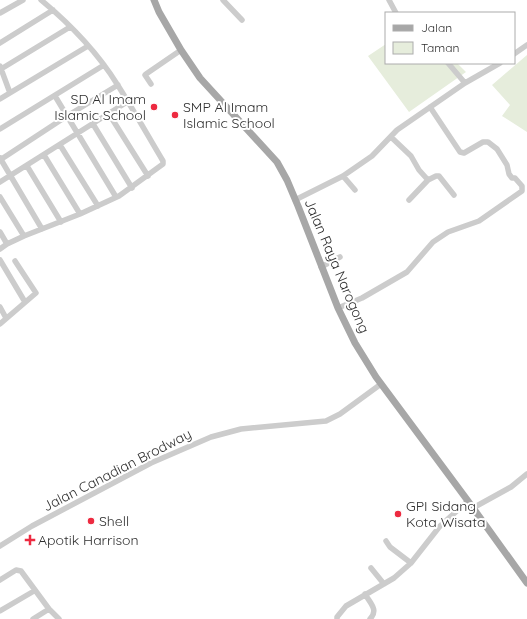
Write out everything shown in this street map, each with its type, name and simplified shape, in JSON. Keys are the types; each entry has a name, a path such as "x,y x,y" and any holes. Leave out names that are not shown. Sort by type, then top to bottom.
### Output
{"main road":[{"name":"Jalan Raya Narogong","path":"154,0 159,12 181,50 205,83 277,162 287,180 338,308 355,344 380,384 468,501 527,583"}],"street":[{"path":"0,13 23,0"},
{"path":"0,249 24,236 80,214 116,197 132,188 162,166 163,161 118,85 104,65 82,38 54,10 41,0"},
{"path":"223,0 242,20"},
{"path":"389,0 395,12"},
{"path":"0,43 54,10"},
{"path":"10,93 1,67 70,27"},
{"path":"0,99 88,46"},
{"path":"515,53 526,46"},
{"path":"151,84 146,74 181,50"},
{"path":"449,64 465,83"},
{"path":"295,200 343,176 372,156 397,130 465,83 498,64"},
{"path":"0,129 104,65"},
{"path":"42,230 0,159 118,85"},
{"path":"55,96 116,197"},
{"path":"0,182 128,102"},
{"path":"338,308 362,298 407,272 433,242 448,232 479,221 522,191 522,186 509,174 508,165 496,149 488,142 483,142 464,153 460,152 430,107"},
{"path":"109,114 148,176"},
{"path":"92,124 132,188"},
{"path":"391,137 411,156 419,170 428,180"},
{"path":"60,145 98,206"},
{"path":"44,155 80,214"},
{"path":"27,166 61,222"},
{"path":"343,176 355,190"},
{"path":"409,200 428,180 434,176 439,176 454,195"},
{"path":"0,197 24,236"},
{"path":"0,232 7,244"},
{"path":"321,267 340,257"},
{"path":"0,260 25,302"},
{"path":"0,324 36,293 15,261"},
{"path":"0,307 6,318"},
{"name":"Jalan Canadian Brodway","path":"0,546 32,526 151,463 195,444 222,433 241,429 326,421 340,414 380,384"},
{"path":"473,508 511,487 527,474"},
{"path":"337,619 337,616 346,606 394,578 411,563 440,526 468,501"},
{"path":"386,541 390,547 411,563"},
{"path":"370,568 384,584"},
{"path":"0,580 18,570 49,609 59,619"},
{"path":"0,611 34,590"},
{"path":"365,594 375,611 370,619"},
{"path":"33,619 49,609"}],"green space":[{"path":"385,45 385,64 458,64 466,72 409,112 368,56"},
{"path":"527,55 527,132 502,116 510,105 492,85"}],"place":[{"name":"SD Al Imam Islamic School","path":"154,107"},
{"name":"SMP Al Imam Islamic School","path":"175,115"},
{"name":"GPI Sidang Kota Wisata","path":"398,514"},
{"name":"Shell","path":"91,521"},
{"name":"Apotik Harrison","path":"30,540"}]}
